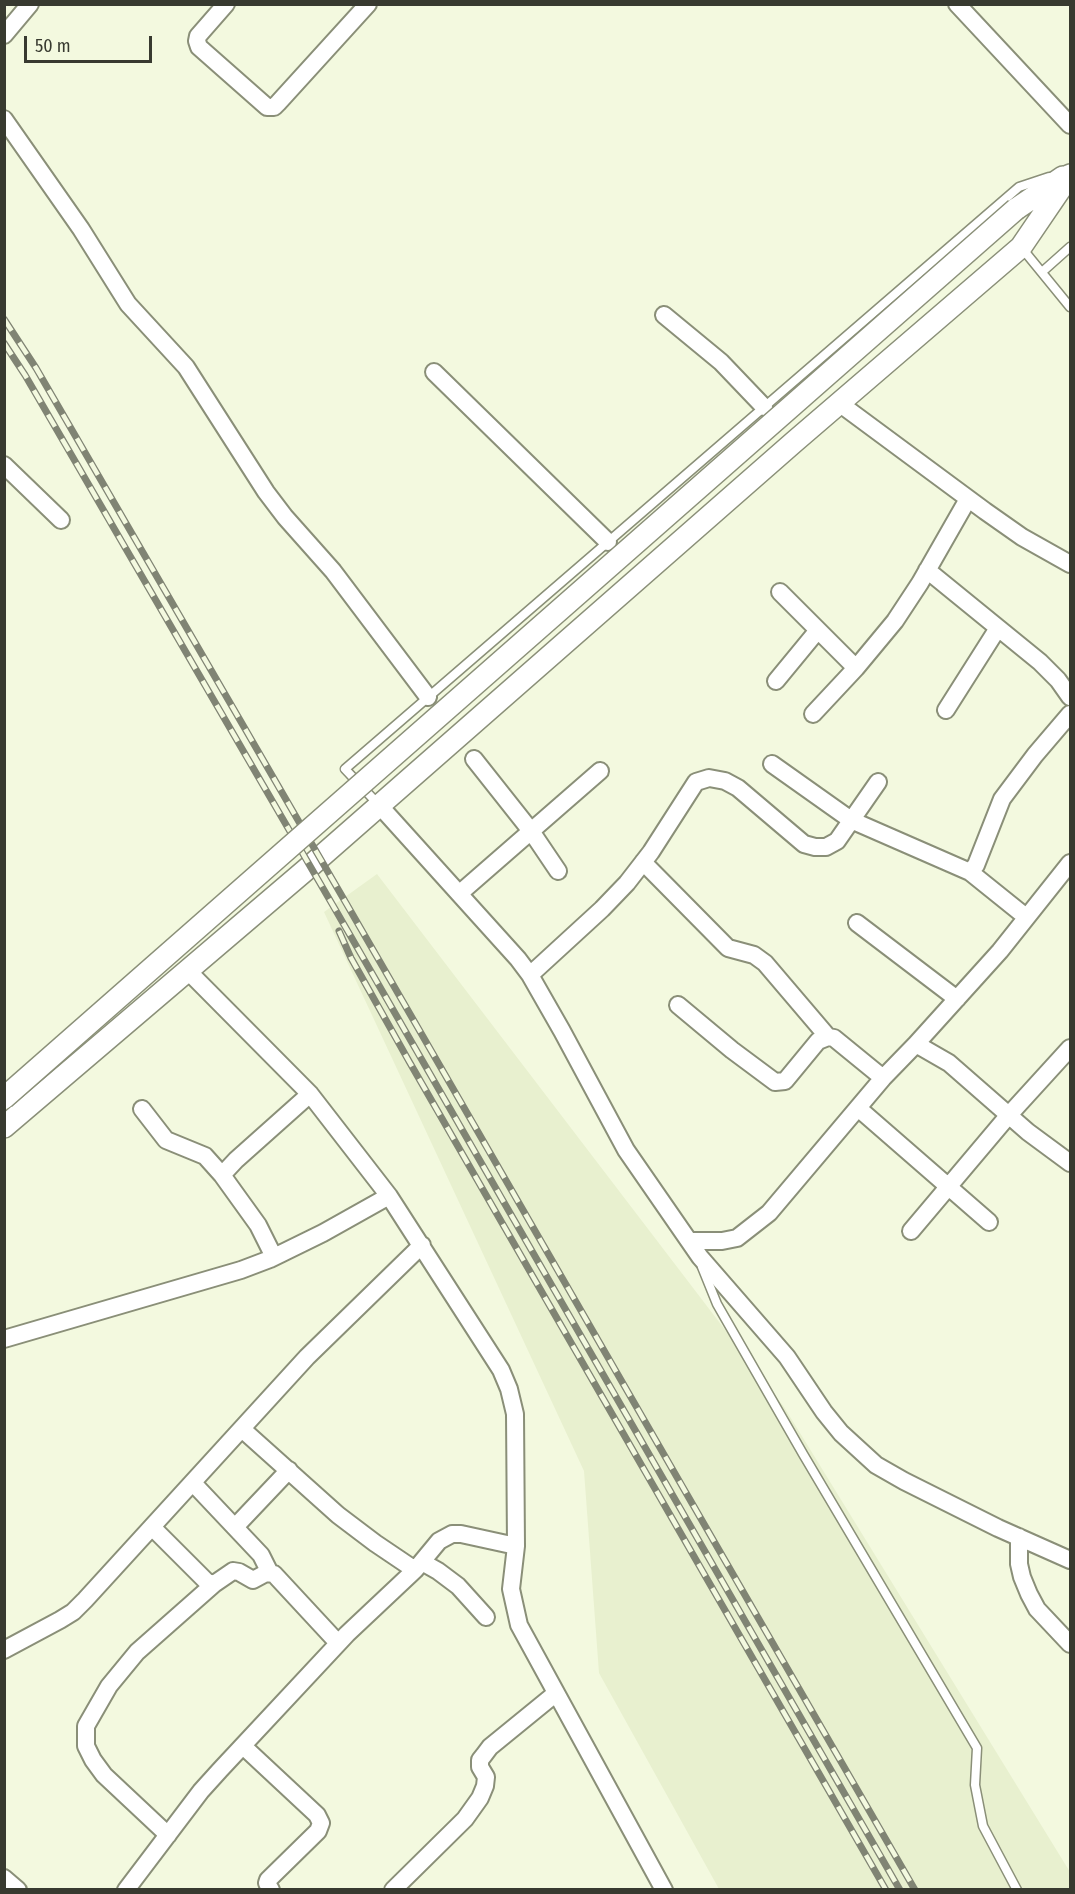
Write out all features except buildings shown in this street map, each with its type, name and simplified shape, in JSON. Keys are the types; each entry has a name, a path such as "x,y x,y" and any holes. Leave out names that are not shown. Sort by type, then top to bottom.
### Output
{"street":[{"path":"226,4 198,36 199,47 267,107 278,103 368,4"},
{"path":"957,4 1071,125"},
{"path":"4,35 30,5"},
{"path":"4,119 81,229 128,304 186,367 266,492 296,530 321,555 428,697"},
{"path":"4,1098 1016,209 1071,173"},
{"path":"4,1127 188,971 1021,247 1071,173"},
{"path":"664,315 721,362 764,407"},
{"path":"434,372 608,542"},
{"path":"839,404 1022,537 1071,564"},
{"path":"4,465 61,520"},
{"path":"813,714 856,668 895,621 968,499"},
{"path":"927,570 1040,662 1071,697"},
{"path":"780,592 856,668"},
{"path":"946,710 998,628"},
{"path":"776,681 818,630"},
{"path":"970,872 976,865 1002,799 1035,755 1071,714"},
{"path":"474,759 531,831 558,871"},
{"path":"772,764 851,820 970,872 1026,917"},
{"path":"460,893 600,771"},
{"path":"530,975 627,883 696,782 709,778 725,781 738,788 804,844 826,847 837,841 878,782"},
{"path":"379,805 460,893 530,975 626,1150 692,1246 787,1357 824,1412 857,1449 876,1465 904,1481 1071,1560"},
{"path":"643,862 728,948 754,955 765,963 828,1036 834,1038 883,1078"},
{"path":"692,1246 736,1238 769,1213 883,1078 1000,951 1071,863"},
{"path":"857,923 957,999"},
{"path":"188,971 310,1094 389,1196 491,1354 509,1389 517,1432 516,1546 511,1589 519,1625 664,1890"},
{"path":"678,1005 775,1082 785,1081 818,1041 828,1036"},
{"path":"916,1044 949,1063 991,1098 1008,1116 1071,1163"},
{"path":"911,1231 1008,1116 1071,1048"},
{"path":"222,1175 310,1094"},
{"path":"858,1108 989,1222"},
{"path":"142,1109 166,1140 199,1153 222,1175 258,1225 274,1257"},
{"path":"4,1339 241,1270 323,1233 389,1196"},
{"path":"4,1650 73,1612 307,1357 422,1245"},
{"path":"242,1429 346,1521 419,1566 438,1571 458,1586 486,1617"},
{"path":"235,1527 289,1470"},
{"path":"193,1483 261,1555 270,1573 277,1577 338,1643"},
{"path":"152,1527 200,1577 214,1584"},
{"path":"126,1890 201,1791 338,1643 419,1566 439,1541 452,1534 461,1534 516,1546"},
{"path":"1019,1537 1019,1564 1029,1594 1037,1609 1071,1644"},
{"path":"168,1835 104,1775 86,1746 86,1726 109,1686 137,1652 214,1584 233,1571 253,1580 270,1573"},
{"path":"393,1890 465,1819 480,1798 486,1777 480,1767 480,1760 490,1747 555,1694"},
{"path":"243,1746 317,1815 321,1823 318,1831 268,1880 267,1883 271,1890"},
{"path":"4,1878 18,1890"}],"lane":[{"path":"379,805 345,769 1019,187 1071,173"},
{"path":"1021,247 1071,307"},
{"path":"1042,272 1071,247"},
{"path":"692,1246 717,1304 977,1748 975,1785 982,1826 1017,1890"}],"shaded area":[{"path":"377,874 784,1407 1070,1872 1070,1889 719,1889 599,1673 584,1471 324,912"}],"railway":[{"path":"4,319 36,368 915,1890"},
{"path":"4,343 25,375 335,909 900,1890"},
{"path":"339,931 351,958 410,1063 886,1890"}]}
